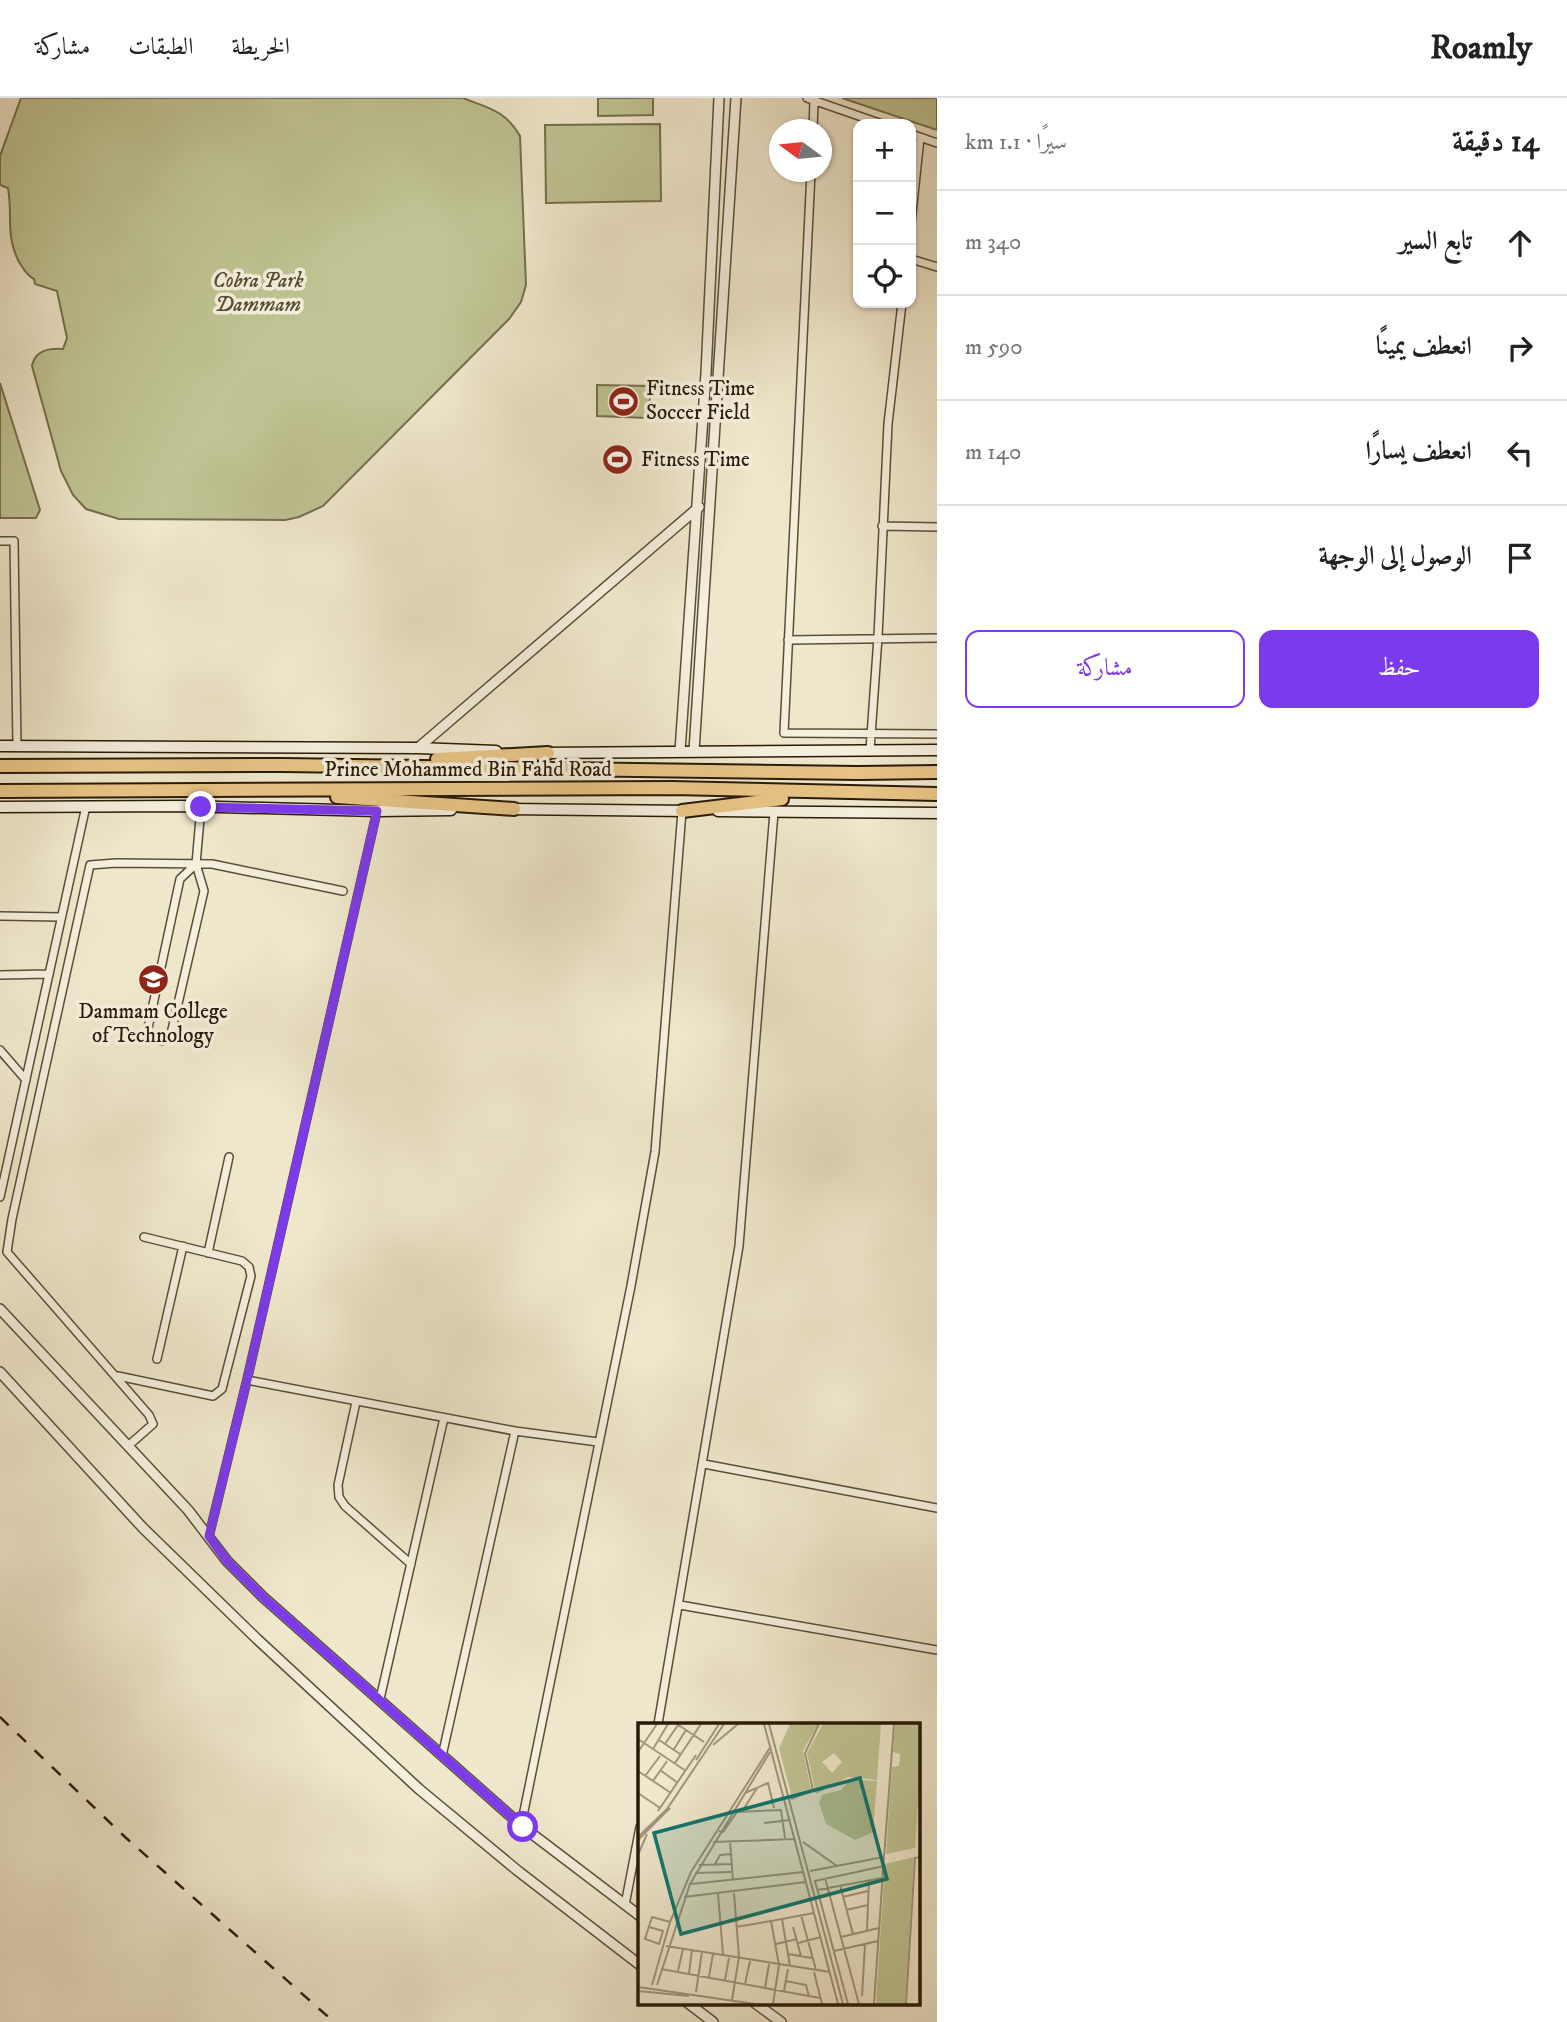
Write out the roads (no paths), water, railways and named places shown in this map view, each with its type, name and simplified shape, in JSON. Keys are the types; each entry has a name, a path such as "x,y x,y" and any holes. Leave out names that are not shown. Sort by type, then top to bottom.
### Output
{"highway":[{"path":"283,765 548,753"},
{"name":"Prince Mohammed Bin Fahd Road","path":"0,766 283,765 937,772"},
{"name":"Prince Mohammed Bin Fahd Road","path":"0,791 672,788 860,794 937,793"},
{"path":"228,790 514,809"},
{"path":"681,811 762,800 860,794"}],"main road":[{"path":"0,746 418,748 548,753 937,750"},
{"path":"0,807 937,813"}],"street":[{"path":"680,751 706,373 719,98"},
{"path":"694,751 736,98"},
{"path":"812,119 811,99 868,119"},
{"path":"916,136 937,144"},
{"path":"915,182 920,138"},
{"path":"811,182 784,733 937,734"},
{"path":"916,261 937,267"},
{"path":"870,750 888,424 901,308"},
{"path":"418,748 696,509 710,502"},
{"path":"882,526 937,527"},
{"path":"0,541 14,541 17,746"},
{"path":"788,639 937,638"},
{"path":"0,1195 86,806"},
{"path":"196,864 180,879 148,1028 150,1038 162,1041 171,1034 204,891 196,864 201,807"},
{"path":"209,1536 377,811"},
{"path":"523,1827 523,1816 631,1286 655,1152 681,811"},
{"path":"658,1723 739,1246 774,812"},
{"path":"128,1446 153,1424 149,1415 118,1376 7,1252 90,865 212,864 343,891"},
{"path":"0,916 61,917"},
{"path":"0,975 49,974"},
{"path":"0,1050 26,1080"},
{"path":"208,1253 229,1157"},
{"path":"118,1376 213,1396 222,1389 251,1276 249,1267 242,1261 144,1237"},
{"path":"157,1359 183,1245"},
{"path":"0,1309 188,1510 227,1561 263,1597 523,1827 638,1915"},
{"path":"0,1372 143,1528 338,1714 429,1797 518,1871 638,1964"},
{"path":"247,1380 515,1431 598,1442"},
{"path":"356,1402 340,1477 340,1497 345,1506 411,1564"},
{"path":"380,1699 444,1418"},
{"path":"442,1756 515,1431"},
{"path":"704,1464 937,1507"},
{"path":"680,1605 937,1650"},
{"path":"625,1905 638,1833"},
{"path":"689,2004 713,2022"},
{"path":"757,2004 764,2012 766,2022"},
{"path":"757,2004 781,2022"}],"railway":[{"path":"0,1717 125,1837 334,2022"}],"place":[{"name":"Fitness Time Soccer Field","path":"623,401"},
{"name":"Fitness Time","path":"618,460"},
{"name":"Dammam College of Technology","path":"153,980"}],"park label":[{"name":"Cobra Park Dammam","path":"258,293"}]}
